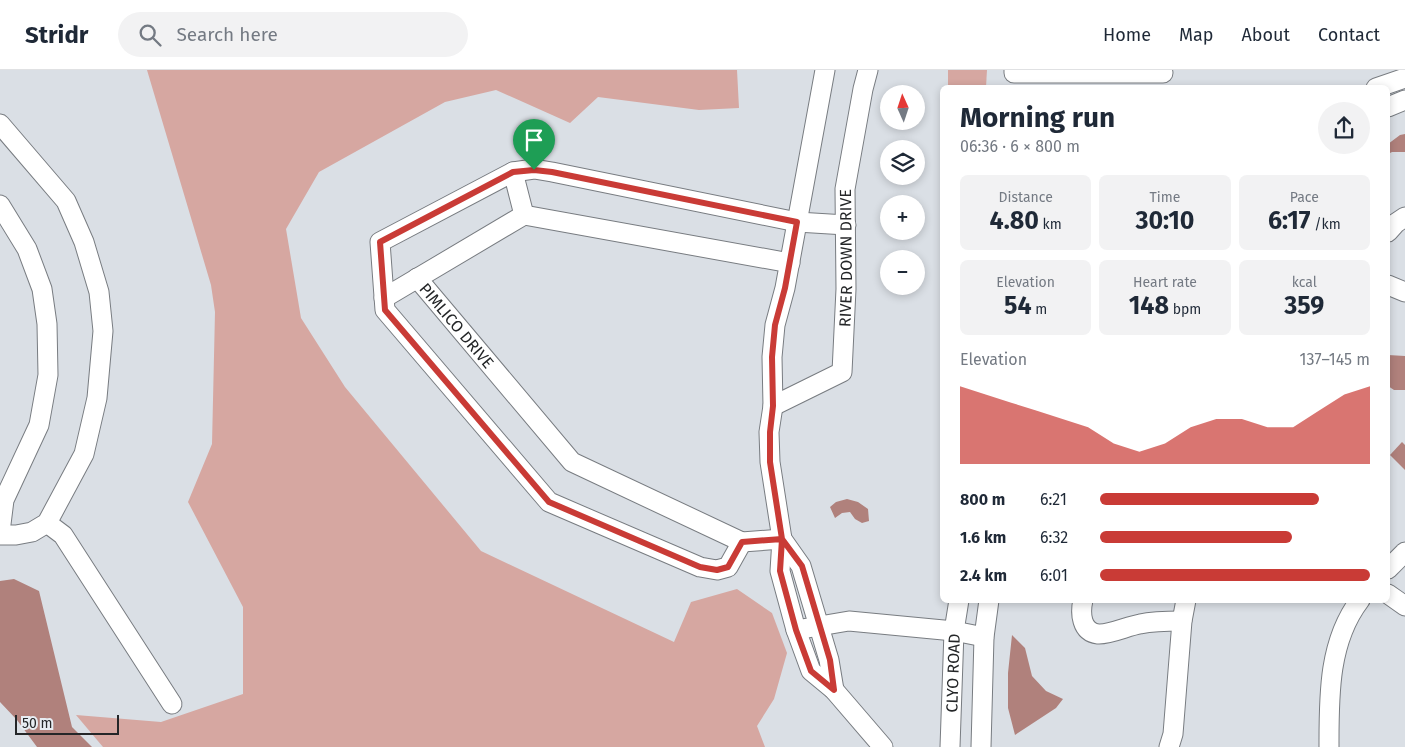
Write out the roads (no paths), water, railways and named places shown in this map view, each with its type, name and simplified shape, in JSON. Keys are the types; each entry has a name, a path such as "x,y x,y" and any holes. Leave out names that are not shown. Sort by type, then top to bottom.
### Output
{"street":[{"path":"825,70 790,263 775,325 772,357 773,406 770,432 770,462 782,539 780,571 796,630 811,671 834,690 883,747"},
{"name":"RIVER DOWN DRIVE","path":"773,406 842,372 846,289 845,189 868,70"},
{"path":"1014,70 1014,73 1163,77"},
{"path":"1385,85 1405,78"},
{"path":"1390,106 1405,100"},
{"path":"0,124 66,201 84,242 99,292 103,330 97,398 84,454 48,522 32,532 16,535 0,534 4,500 39,425 48,375 47,324 42,289 26,248 0,205"},
{"path":"742,542 728,567 717,570 700,567 549,502 385,310 380,242 513,172 534,170 552,172 797,222 846,224"},
{"path":"513,172 524,215 790,263"},
{"name":"PIMLICO DRIVE","path":"524,215 417,278 572,462 742,542 782,539"},
{"path":"1390,230 1396,222 1405,217"},
{"path":"384,298 417,278"},
{"path":"1390,286 1405,292"},
{"path":"48,522 63,535 172,704"},
{"path":"782,539 802,566 830,660 834,690"},
{"path":"1390,567 1404,555"},
{"path":"1390,595 1405,606"},
{"name":"CLYO ROAD","path":"950,747 954,631 959,603"},
{"name":"CLYO ROAD","path":"981,747 984,637 989,603"},
{"path":"1082,603 1081,618 1086,627 1092,632 1099,634 1156,621 1182,621"},
{"path":"1169,747 1173,734 1182,621 1185,603"},
{"path":"1329,747 1331,677 1335,656 1344,628 1358,603"},
{"path":"796,630 849,621 954,631 984,637"}]}
